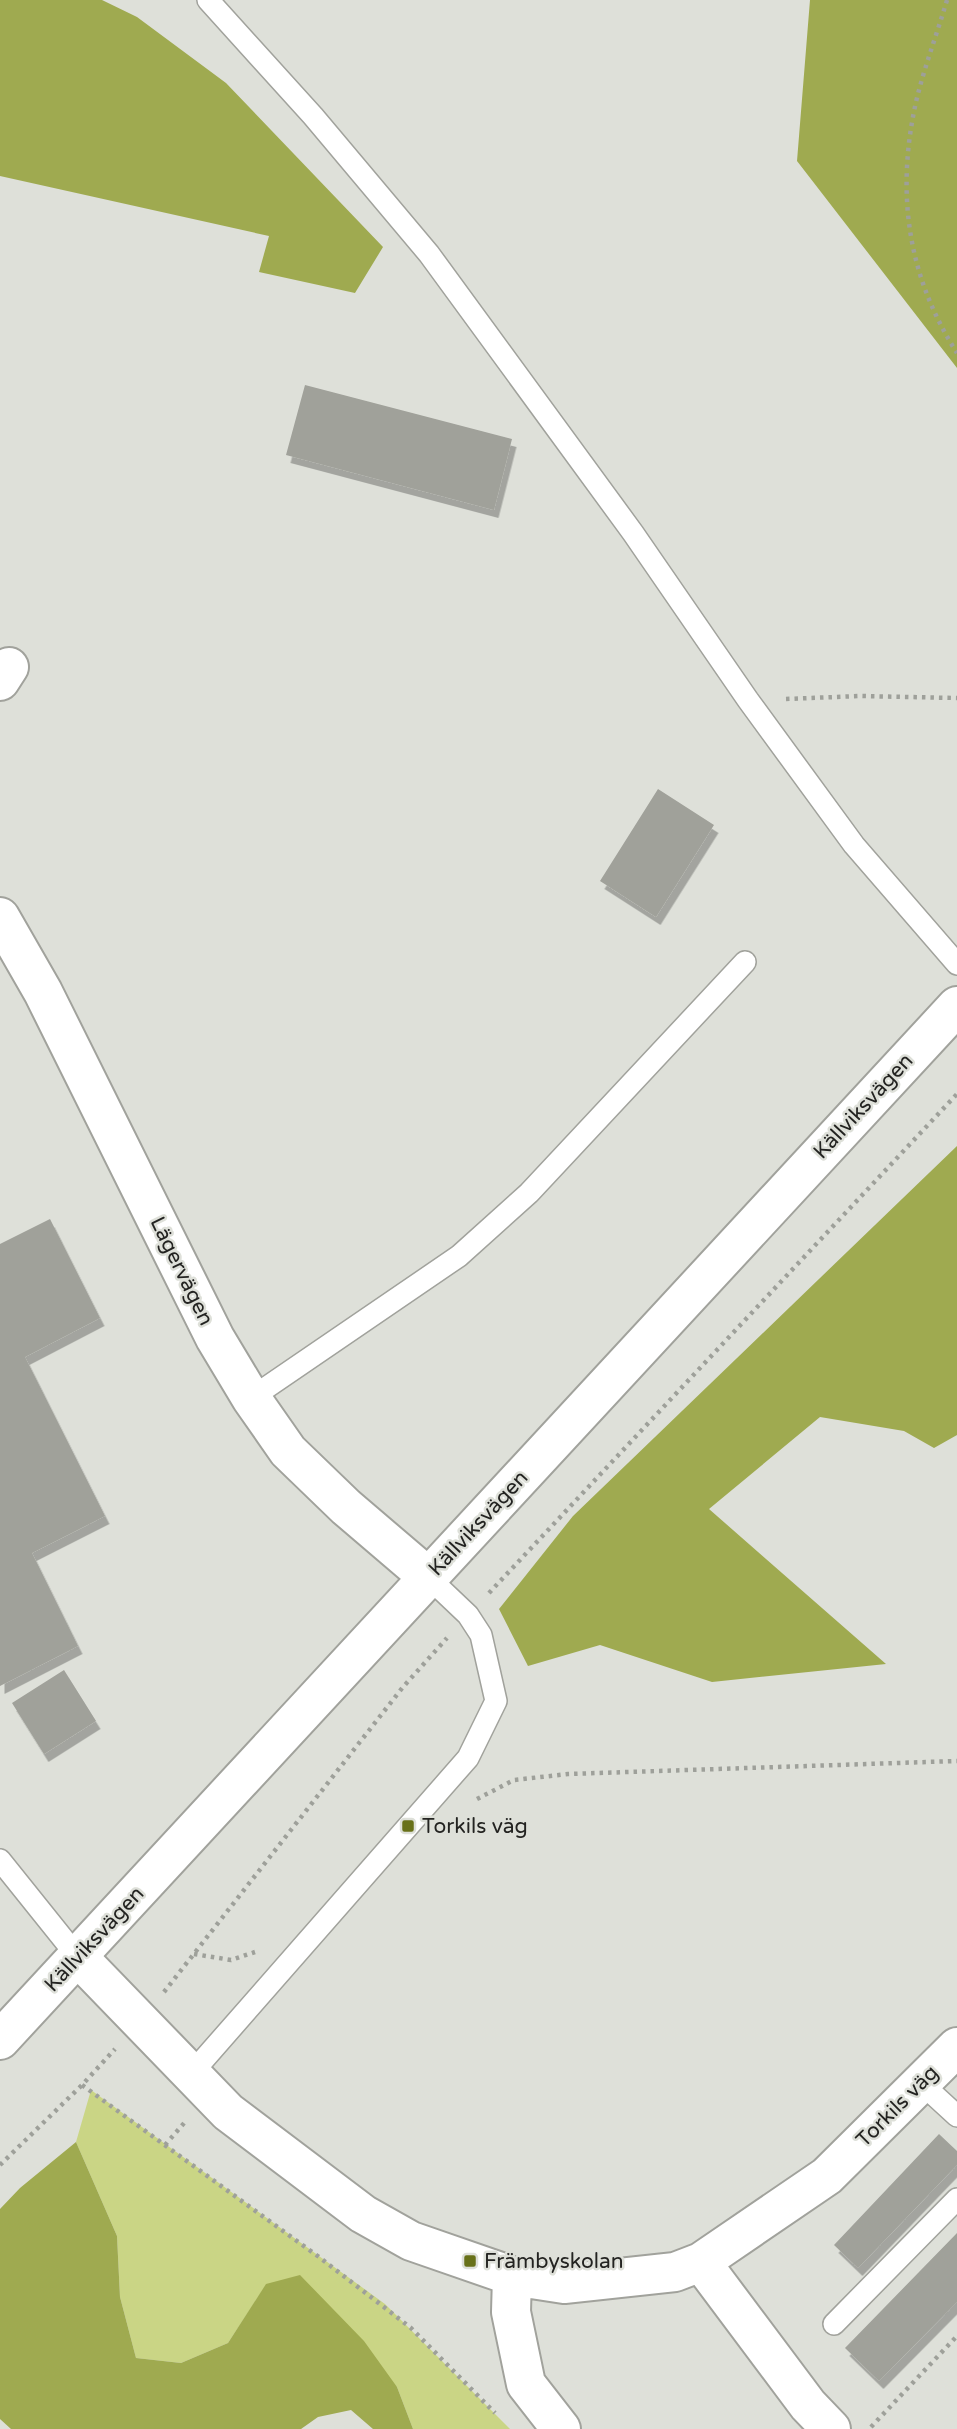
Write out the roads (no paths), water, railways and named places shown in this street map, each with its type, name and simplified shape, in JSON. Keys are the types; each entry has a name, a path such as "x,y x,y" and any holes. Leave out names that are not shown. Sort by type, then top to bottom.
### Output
{"street":[{"name":"Lägervägen","path":"0,918 43,992 215,1338 251,1398 288,1451 346,1507 428,1577"},
{"name":"Källviksvägen","path":"0,2040 957,1006"},
{"name":"Torkils väg","path":"78,1956 228,2112 363,2214 411,2241 512,2276 564,2284 675,2272 701,2262 827,2176 957,2047"},
{"path":"701,2262 809,2421"},
{"path":"512,2276 511,2312 526,2384 561,2429"}],"lane":[{"path":"208,0 313,116 429,254 633,533 748,700 854,845 957,964"},
{"path":"251,1398 469,1247 529,1193 745,961"},
{"path":"191,2074 468,1758 496,1701 481,1635 468,1615 428,1577"},
{"path":"0,1860 78,1956"},
{"path":"921,2083 957,2116"},
{"path":"834,2324 957,2199"}],"place":[{"name":"Torkils väg","path":"408,1826"},
{"name":"Främbyskolan","path":"470,2261"}]}
